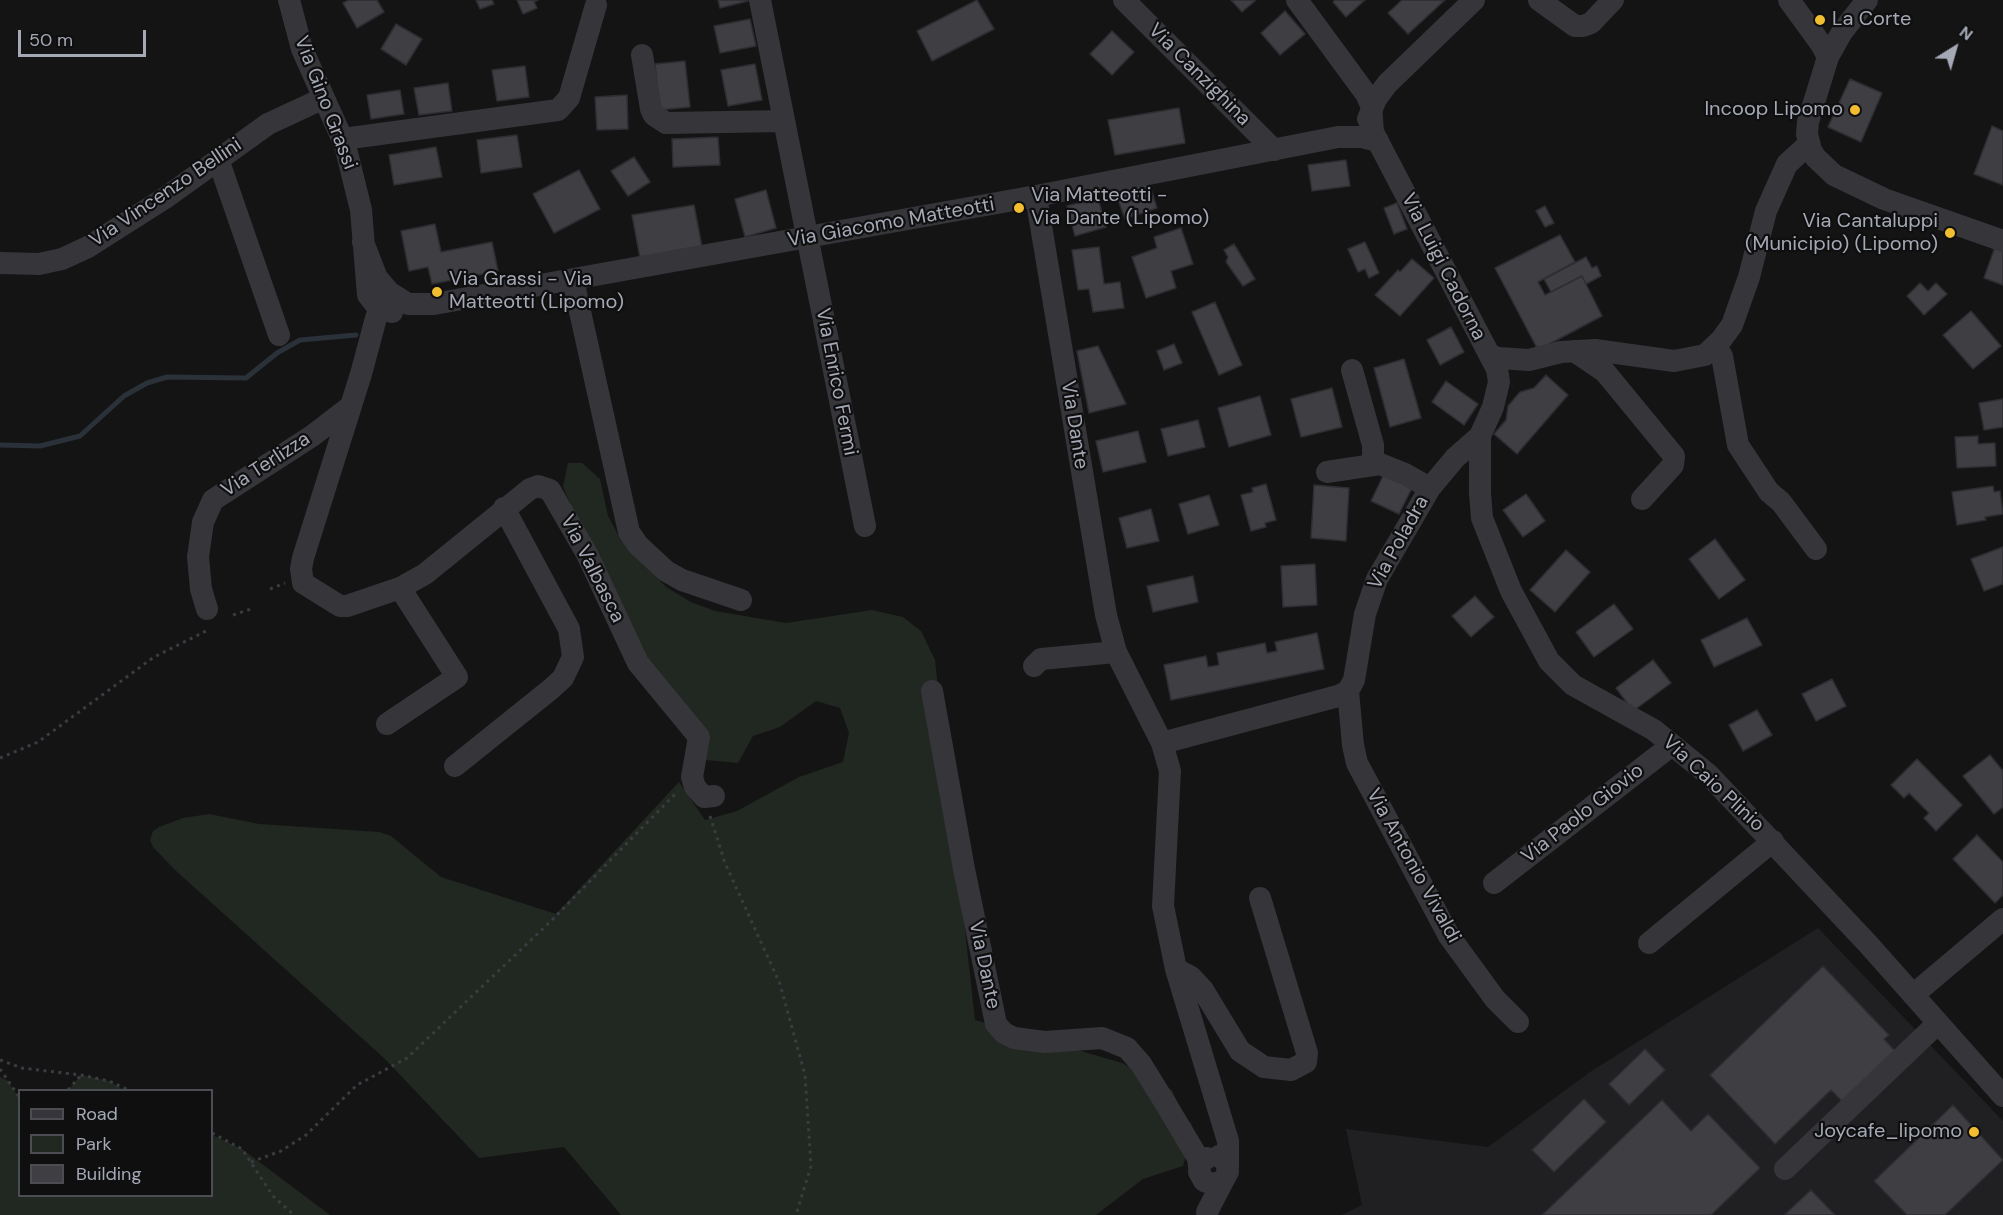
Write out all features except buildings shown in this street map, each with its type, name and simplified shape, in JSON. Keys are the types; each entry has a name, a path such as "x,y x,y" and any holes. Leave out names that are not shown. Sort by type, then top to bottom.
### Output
{"street":[{"name":"Via Gino Grassi","path":"289,0 302,49 343,139 359,197 363,242 384,299"},
{"name":"Via Enrico Fermi","path":"760,0 865,526"},
{"name":"Via Canzighina","path":"1124,0 1274,150"},
{"name":"Via Luigi Cadorna","path":"1297,0 1366,94 1371,124 1378,141 1488,354 1520,361 1573,351 1595,351 1674,361 1705,355 1732,325 1766,211 1786,164 1809,144"},
{"path":"1350,136 1364,125 1387,84 1474,0"},
{"path":"1539,0 1575,26 1583,26 1591,23 1613,0"},
{"path":"1789,0 1828,57"},
{"path":"1867,0 1842,32 1828,57 1808,122 1809,144 1816,158 1838,177 1884,200 2003,241"},
{"path":"343,139 558,110 568,98 596,5"},
{"path":"642,55 651,109 654,115 666,123 784,121"},
{"name":"Via Vincenzo Bellini","path":"0,263 39,264 62,259 88,247 165,198 268,124 324,98"},
{"name":"Via Giacomo Matteotti","path":"384,299 408,304 434,304 1036,196 1350,136 1378,141"},
{"path":"218,159 279,335"},
{"name":"Via Dante","path":"932,691 964,869 996,1024 1004,1033 1014,1038 1045,1042 1102,1038 1127,1048 1141,1064 1209,1165 1228,1142 1176,969 1163,906 1170,771 1162,742 1116,652 1106,615 1036,196"},
{"path":"573,280 629,532 638,545 666,571 682,580 741,600"},
{"name":"Via Valbasca","path":"384,299 303,558 301,578 308,589 340,606 347,606 400,588 425,574 504,508 535,487 542,486 553,492 587,554 638,663 699,737 692,777"},
{"path":"1714,346 1722,356 1738,445 1769,492 1781,502 1816,549"},
{"path":"1573,351 1605,372 1674,456 1673,465 1642,499"},
{"name":"Via Caio Plinio","path":"1488,354 1497,369 1498,393 1480,436 1479,494 1482,518 1511,591 1539,645 1560,674 1573,685 1640,721 1709,775 1773,841 2003,1096"},
{"path":"1352,370 1373,445 1373,464"},
{"name":"Via Terlizza","path":"207,609 198,557 202,522 213,500 312,436 351,406"},
{"name":"Via Poladra","path":"1348,691 1354,680 1371,591 1404,527 1430,488 1455,458 1480,436"},
{"path":"1328,472 1373,464 1388,466 1430,488"},
{"path":"455,766 563,678 573,657 569,629 504,508"},
{"path":"387,724 457,677 400,588"},
{"path":"1034,666 1041,659 1116,652"},
{"path":"1162,742 1338,696 1348,691"},
{"name":"Via Antonio Vivaldi","path":"1348,691 1357,763 1449,936 1495,999 1518,1022"},
{"name":"Via Paolo Giovio","path":"1494,883 1672,745"},
{"path":"692,777 694,787 709,796"},
{"path":"1649,943 1773,841"},
{"path":"1176,969 1191,977 1203,990 1240,1051 1264,1067 1291,1070 1306,1062 1307,1053 1260,898"},
{"path":"1785,1169 2003,919"},
{"path":"1924,1008 2003,936"},
{"path":"1207,1214 1209,1165"}],"path":[{"path":"233,615 254,608"},
{"path":"0,758 38,742 153,657 213,627 207,609"},
{"path":"250,1162 290,1146 306,1134 357,1085 407,1058 550,921 692,777"},
{"path":"709,796 725,863 780,984 805,1075 811,1166 796,1215"},
{"path":"0,1060 22,1068 109,1081 126,1089"},
{"path":"0,1069 18,1095"},
{"path":"69,1089 81,1075"},
{"path":"213,1134 242,1149 273,1196 294,1215"}],"shaded area":[{"path":"1818,928 2003,1121 2003,1215 1342,1215 1362,1205 1346,1129 1488,1147 1590,1072"}],"green space":[{"path":"568,463 582,463 600,479 608,516 621,540 666,587 691,602 715,611 786,623 872,610 903,617 921,631 935,660 975,1020 1122,1063 1172,1090 1183,1115 1191,1123 1193,1130 1183,1166 1143,1179 1096,1215 621,1215 564,1147 479,1158 384,1058 174,869 153,847 150,840 153,831 159,827 183,818 209,814 259,824 379,832 391,836 441,877 556,914 679,782 705,820 737,811 799,777 843,762 849,733 840,708 816,701 780,727 753,736 738,763 685,758 693,723 647,671 563,487"},
{"path":"81,1075 109,1081 122,1089 69,1089"},
{"path":"0,1077 8,1081 18,1096 18,1197 213,1197 213,1135 242,1149 330,1215 0,1215"}],"waterway":[{"path":"0,445 40,446 80,436 124,396 147,383 167,377 246,378 277,353 300,340 356,335"}],"place":[{"name":"La Corte","path":"1820,20"},
{"name":"Incoop Lipomo","path":"1855,110"},
{"name":"Via Matteotti - Via Dante (Lipomo)","path":"1019,208"},
{"name":"Via Cantaluppi (Municipio) (Lipomo)","path":"1950,233"},
{"name":"Via Grassi - Via Matteotti (Lipomo)","path":"437,292"},
{"name":"Joycafe_lipomo","path":"1974,1132"}]}
